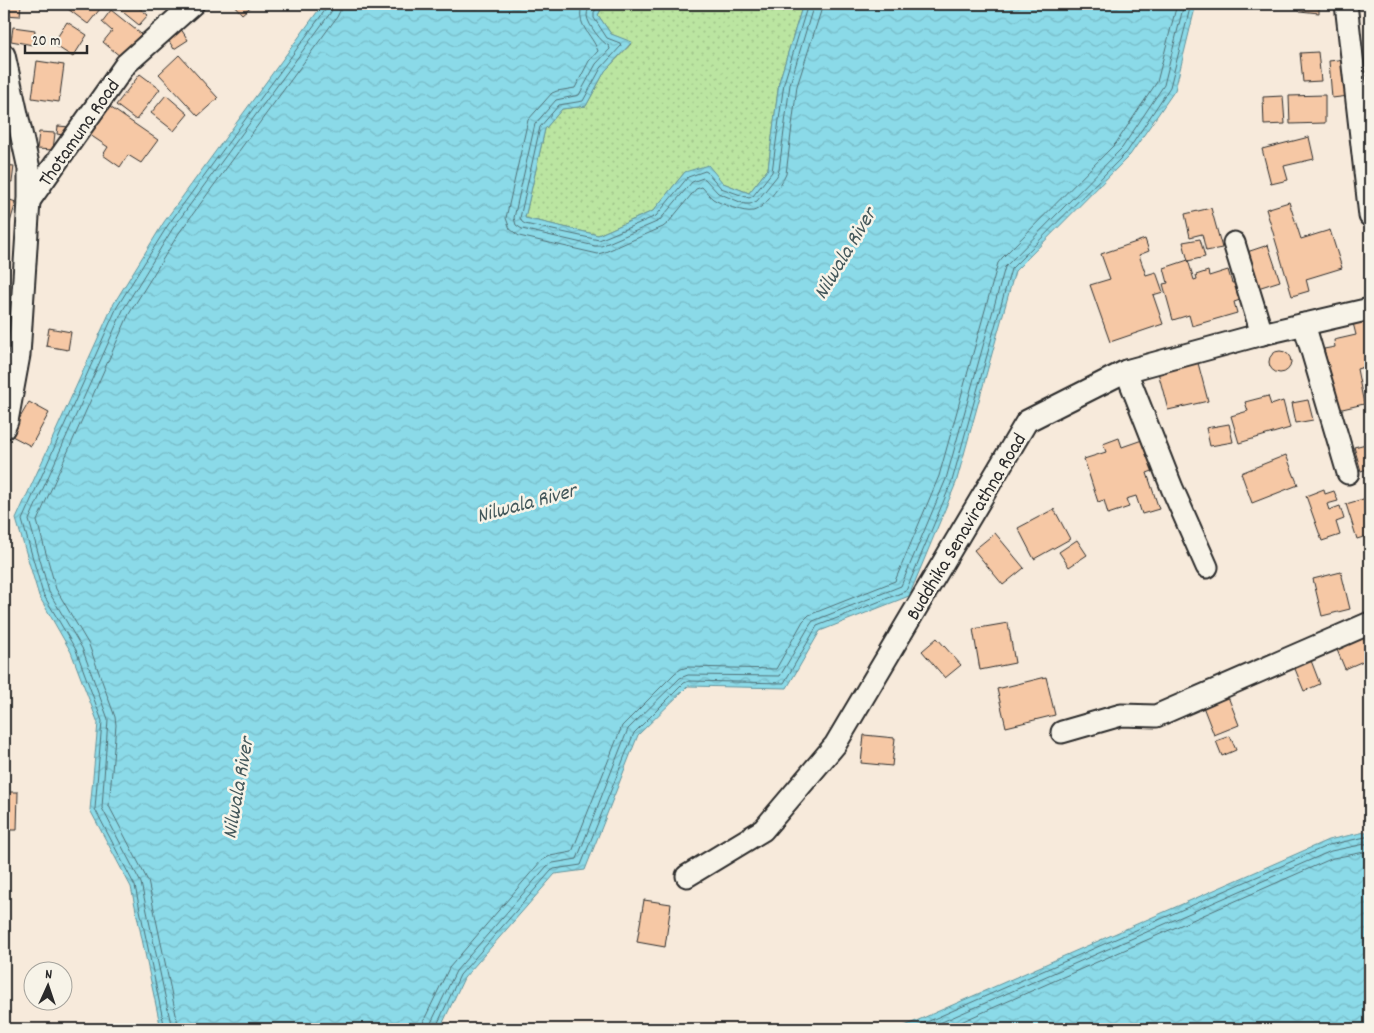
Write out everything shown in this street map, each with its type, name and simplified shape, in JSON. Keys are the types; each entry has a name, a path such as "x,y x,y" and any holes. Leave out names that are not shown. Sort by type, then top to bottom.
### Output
{"street":[{"name":"Thotamuna Road","path":"29,201 126,64 193,4"},
{"path":"1344,10 1370,216"},
{"name":"Thotamuna Road","path":"4,55 29,169 29,201 19,355 7,421 4,428"},
{"path":"1234,244 1262,334"},
{"name":"Buddhika Senavirathna Road","path":"687,876 763,830 835,745 1027,421 1126,371 1262,334 1370,308"},
{"path":"1304,324 1348,473"},
{"path":"1126,371 1172,488 1207,567"},
{"path":"1062,732 1121,715 1156,716 1370,623"}],"green space":[{"path":"604,4 803,4 779,82 768,169 749,193 685,172 653,211 598,235 525,218 545,129 562,109 586,106 605,71 632,43 611,34 598,15"}],"water":[{"name":"Nilwala River","path":"323,4 604,4 598,15 611,34 632,42 605,71 586,106 562,109 545,129 525,218 598,235 653,211 685,172 708,165 723,183 749,193 768,169 779,82 803,4 1196,4 1175,90 1130,155 1015,271 956,483 909,596 820,631 787,688 688,686 638,735 585,870 555,874 464,978 440,1029 161,1029 131,887 90,810 98,723 71,652 39,596 16,519 113,305 164,222"},
{"path":"1370,831 1370,1029 898,1029 1328,840"}],"building":[{"path":"4,4 21,4 20,16 4,15"},
{"path":"73,4 104,4 88,24 68,9"},
{"path":"113,4 134,4 148,15 139,25"},
{"path":"233,4 254,4 242,14"},
{"path":"1300,4 1319,4 1319,13 1300,11"},
{"path":"111,10 141,34 121,57 103,42 112,31 102,22"},
{"path":"67,22 87,35 73,57 53,44"},
{"path":"179,26 188,40 174,49 165,35"},
{"path":"13,27 35,30 33,45 11,41"},
{"path":"1318,52 1321,81 1303,82 1300,53"},
{"path":"179,55 218,98 198,116 159,74"},
{"path":"1346,59 1349,96 1332,98 1329,61"},
{"path":"37,61 64,65 59,102 32,98"},
{"path":"140,74 160,89 136,120 116,105"},
{"path":"166,95 188,114 174,131 151,113"},
{"path":"1325,95 1325,123 1290,124 1289,96"},
{"path":"1283,96 1285,124 1264,125 1263,97"},
{"path":"107,105 158,140 141,163 128,155 120,167 103,155 108,147 87,133"},
{"path":"58,126 70,127 68,136 57,134"},
{"path":"39,132 55,133 53,150 37,149"},
{"path":"1309,137 1314,159 1284,166 1288,180 1271,184 1262,149"},
{"path":"4,165 14,166 12,182 4,181"},
{"path":"4,198 16,202 5,239 4,239"},
{"path":"1289,202 1301,239 1330,230 1342,268 1306,279 1309,291 1292,296 1266,209"},
{"path":"1211,208 1222,248 1206,251 1202,234 1190,237 1185,214"},
{"path":"1145,239 1149,251 1139,255 1146,275 1156,272 1163,292 1153,295 1163,324 1110,342 1090,285 1110,279 1101,254"},
{"path":"1200,239 1205,257 1188,261 1183,242"},
{"path":"1268,245 1280,281 1258,288 1247,252"},
{"path":"1188,260 1194,280 1197,279 1196,275 1208,271 1209,276 1228,270 1232,283 1238,282 1243,299 1234,302 1237,313 1192,326 1189,315 1173,320 1163,284 1168,283 1164,268"},
{"path":"1370,319 1370,396 1364,367 1357,369 1364,404 1338,410 1324,349 1335,347 1334,340 1356,335 1353,323"},
{"path":"49,328 71,332 68,350 46,346"},
{"path":"1280,351 1288,354 1291,362 1288,370 1280,373 1272,370 1269,362 1272,354"},
{"path":"1198,363 1208,401 1168,410 1158,372"},
{"path":"1268,396 1271,405 1283,401 1290,428 1239,443 1231,416 1248,411 1245,402"},
{"path":"1308,400 1313,420 1296,423 1292,403"},
{"path":"29,402 49,413 31,446 10,435"},
{"path":"1229,424 1233,442 1210,446 1206,428"},
{"path":"1119,438 1122,447 1145,439 1155,470 1147,473 1159,509 1142,514 1136,496 1126,499 1129,507 1108,514 1104,500 1098,502 1084,459 1106,452 1103,444"},
{"path":"1370,443 1370,468 1361,471 1354,447"},
{"path":"1286,455 1298,485 1252,503 1241,473"},
{"path":"1324,489 1325,494 1334,491 1338,501 1327,504 1329,510 1340,506 1344,519 1336,522 1340,535 1322,541 1306,496"},
{"path":"1370,497 1370,535 1357,539 1346,504"},
{"path":"1054,509 1070,539 1034,559 1018,528"},
{"path":"995,533 1024,568 1003,585 974,550"},
{"path":"1077,540 1087,555 1069,567 1059,552"},
{"path":"1341,572 1350,609 1322,616 1313,579"},
{"path":"1008,623 1015,663 980,670 973,629"},
{"path":"1370,630 1370,658 1345,669 1335,645"},
{"path":"937,638 961,665 945,678 922,651"},
{"path":"1310,658 1320,684 1304,691 1293,664"},
{"path":"4,674 8,675 7,703 4,703"},
{"path":"1046,677 1055,715 1006,727 997,689"},
{"path":"1227,694 1239,725 1214,735 1202,704"},
{"path":"864,735 895,738 892,766 861,763"},
{"path":"1230,736 1236,750 1222,756 1216,741"},
{"path":"4,792 18,792 17,830 4,830"},
{"path":"644,900 671,904 665,947 637,942"}]}
